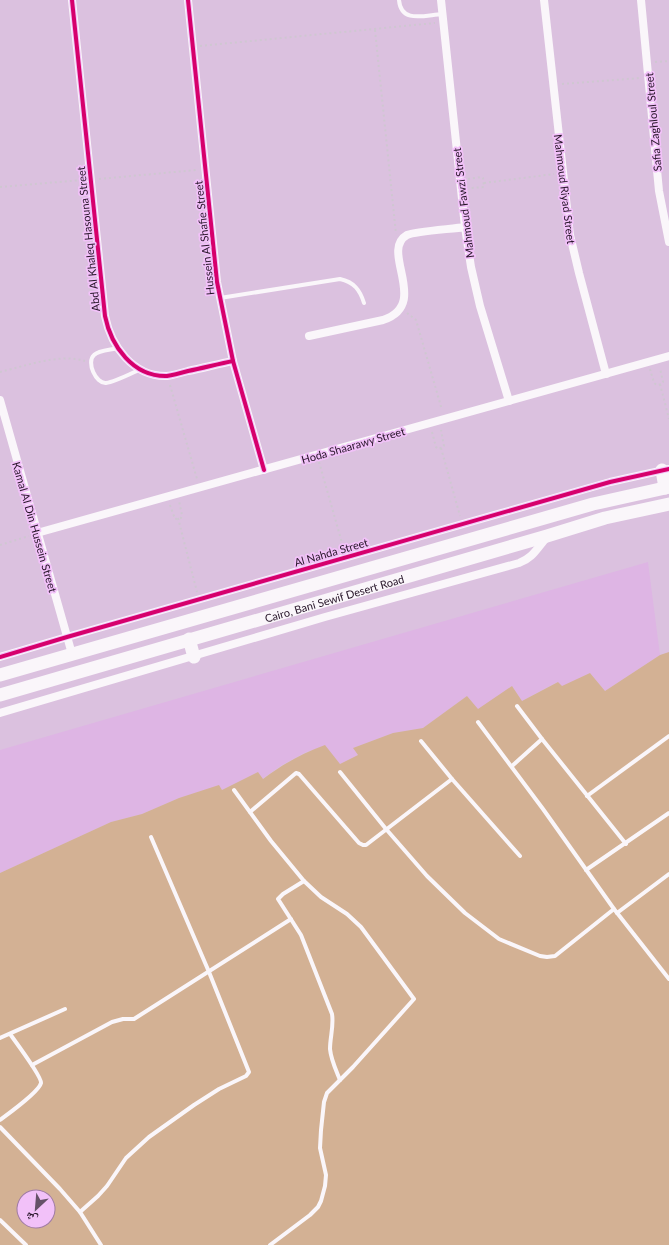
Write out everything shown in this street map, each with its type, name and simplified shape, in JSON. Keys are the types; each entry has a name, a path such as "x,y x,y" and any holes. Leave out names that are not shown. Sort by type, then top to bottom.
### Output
{"main road":[{"path":"666,470 667,488"},
{"name":"Cairo, Bani Sewif Desert Road","path":"0,675 593,504 667,488"},
{"name":"Cairo, Bani Sewif Desert Road","path":"0,695 606,518 669,504"},
{"path":"473,538 478,556"},
{"path":"189,639 194,657"}],"street":[{"name":"Abd Al Khaleq Hasouna Street","path":"72,0 105,316 109,333 118,348 128,360 141,369 154,374 168,376 233,361"},
{"name":"Hussein Al Shafie Street","path":"188,0 219,298 233,361 264,470"},
{"name":"Mahmoud Fawzi Street","path":"441,0 465,227 471,267 480,306 509,401"},
{"name":"Mahmoud Riyad Street","path":"544,0 567,216 574,254 606,374"},
{"name":"Safia Zaghloul Street","path":"641,0 659,190 669,242"},
{"path":"309,336 383,320 393,315 397,312 403,302 405,291 398,249 402,239 410,234 465,227"},
{"name":"Hoda Shaarawy Street","path":"37,533 669,356"},
{"name":"Kamal Al Din Hussein Street","path":"0,400 3,423 72,654"},
{"name":"Al Nahda Street","path":"0,657 610,482 666,470"},
{"path":"0,713 519,563 532,557 536,549 548,536"}],"lane":[{"path":"399,0 401,10 413,17 442,14"},
{"path":"219,298 340,279 354,285 361,294 364,302"},
{"path":"118,348 96,353 91,358 91,364 97,379 106,383 141,369"},
{"path":"517,706 626,844"},
{"path":"478,722 512,766 615,911 667,974 669,979"},
{"path":"587,796 669,736"},
{"path":"512,766 542,739"},
{"path":"421,741 452,779 520,856"},
{"path":"340,772 386,829 427,876 465,913 499,939 540,956 555,956 615,911 669,874"},
{"path":"250,812 296,773 299,774 359,843 366,845 452,779"},
{"path":"234,790 271,841 304,881 321,897 347,914 361,928 414,999 327,1094 324,1102 320,1130 320,1148 326,1175 321,1201 318,1207 310,1215 270,1245"},
{"path":"586,870 626,844 669,813"},
{"path":"80,1212 107,1186 126,1158 149,1137 194,1105 219,1089 246,1076 249,1072 209,972 151,837"},
{"path":"304,881 283,894 278,899 281,906 301,935 332,1014 334,1023 331,1043 331,1057 340,1080"},
{"path":"32,1065 112,1022 123,1018 134,1019 291,919"},
{"path":"0,1038 65,1009"},
{"path":"0,1120 40,1087 41,1080 10,1034"},
{"path":"0,1127 80,1212 101,1245"},
{"path":"0,1220 26,1245"}],"path":[{"path":"193,47 443,23"},
{"path":"375,29 398,249"},
{"path":"648,62 669,60"},
{"path":"553,85 649,77"},
{"path":"0,187 206,169"},
{"path":"484,183 563,173"},
{"path":"460,180 480,177 483,178 484,183"},
{"path":"461,189 483,187 484,183"},
{"path":"397,312 401,311 409,314 416,320 442,420 444,445 443,448 441,448"},
{"path":"0,372 61,358 74,358 91,364"},
{"path":"658,360 663,380 662,384 660,384"},
{"path":"648,362 654,383 657,385 660,384"},
{"path":"168,376 199,488"},
{"path":"660,384 669,419"},
{"path":"430,423 436,447 438,449 441,448"},
{"path":"441,448 462,524"},
{"path":"316,455 346,557"},
{"path":"177,494 182,515 181,518 178,518"},
{"path":"168,497 174,518 178,518"},
{"path":"178,518 199,599"},
{"path":"0,545 37,533"}],"shaded area":[{"path":"648,562 660,655 605,691 590,673 562,687 557,682 522,701 512,686 478,710 467,696 423,728 393,733 353,748 358,755 340,764 325,746 306,752 282,765 262,779 258,772 222,790 219,786 179,798 142,814 111,822 0,873 0,750"},
{"path":"669,652 669,1245 0,1245 0,873 111,822 142,814 179,798 219,785 222,790 258,772 263,779 292,760 325,745 340,764 358,755 353,748 393,733 423,728 467,696 478,709 512,686 522,701 558,682 562,686 590,673 605,691 660,655"}],"cycle path":[{"path":"72,0 105,316 112,338 126,358 134,365 155,375 170,376 233,361"},
{"path":"188,0 217,282 233,361 264,470"},
{"path":"0,657 610,482 669,469"}]}
